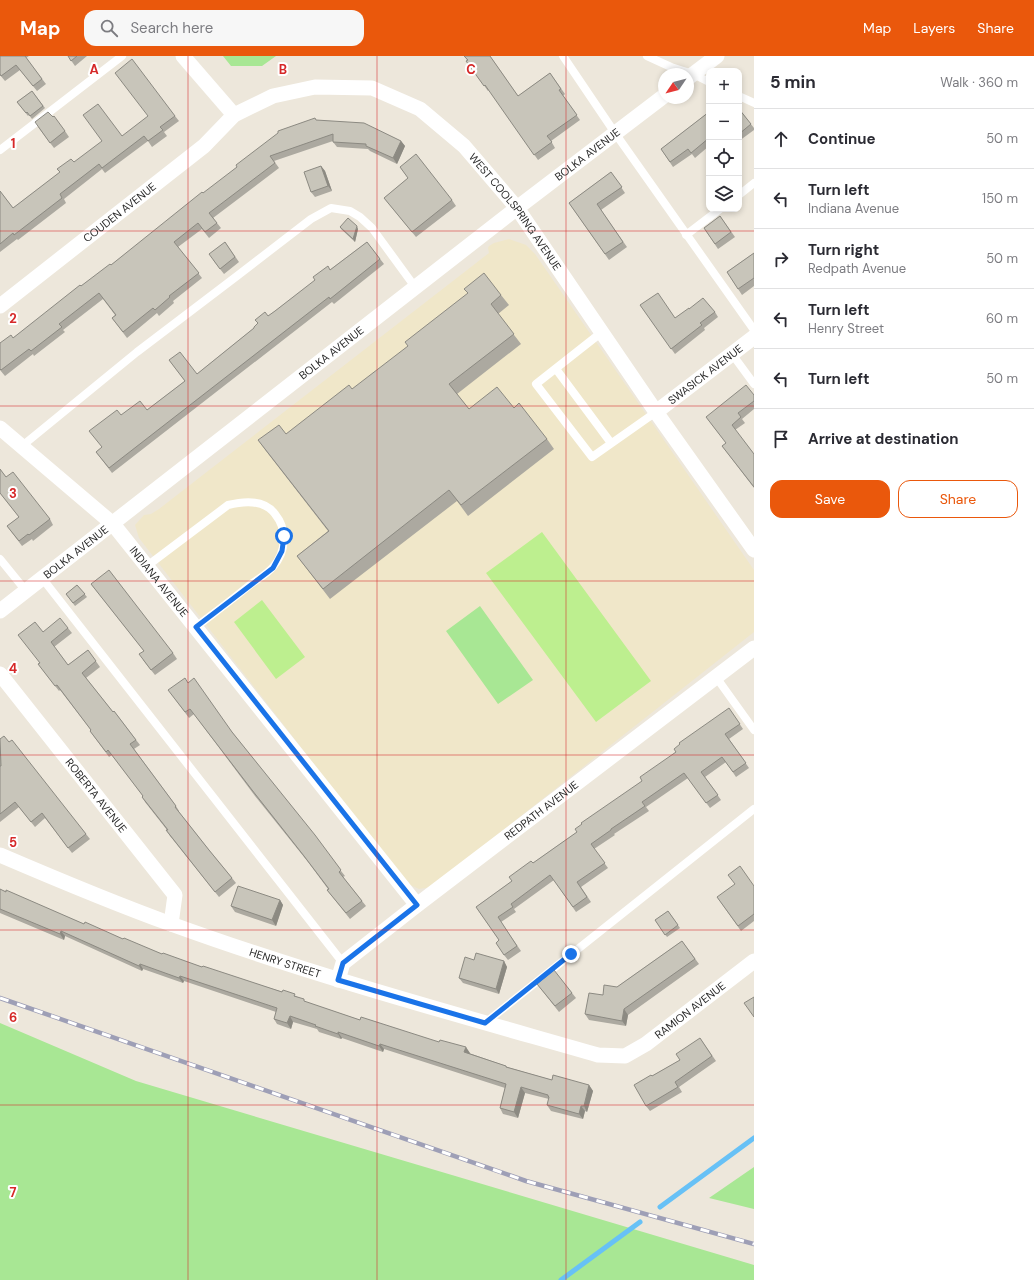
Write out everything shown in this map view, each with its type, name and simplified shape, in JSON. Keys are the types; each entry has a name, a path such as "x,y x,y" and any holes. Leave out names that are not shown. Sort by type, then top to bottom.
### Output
{"street":[{"path":"183,56 234,115"},
{"path":"694,74 717,56"},
{"name":"WEST COOLSPRING AVENUE","path":"234,115 274,96 316,87 372,88 420,109 464,146 517,208 656,412 754,550"},
{"name":"BOLKA AVENUE","path":"0,611 415,287 658,101"},
{"name":"COUDEN AVENUE","path":"0,306 204,146 234,115"},
{"name":"SWASICK AVENUE","path":"656,412 754,337"},
{"name":"INDIANA AVENUE","path":"0,428 113,524 417,905"},
{"name":"REDPATH AVENUE","path":"343,963 754,648"},
{"name":"ROBERTA AVENUE","path":"0,674 175,895 171,924"},
{"name":"HENRY STREET","path":"0,855 67,884 171,924 338,980 598,1054 625,1056"},
{"name":"RAMION AVENUE","path":"625,1056 646,1044 754,961"},
{"path":"338,980 343,963"}],"lane":[{"path":"0,150 122,56"},
{"path":"562,56 754,330"},
{"path":"647,56 671,68"},
{"path":"694,77 706,81"},
{"path":"742,97 754,103"},
{"path":"742,193 754,183"},
{"path":"22,446 137,352 311,219 332,208 350,211 360,217 372,228 415,287"},
{"path":"686,235 716,212"},
{"path":"602,332 536,384 592,457 656,412"},
{"path":"732,354 754,384"},
{"path":"556,369 611,443"},
{"path":"147,566 228,505 243,502 256,503 267,506 274,512 282,524 284,536 282,551 273,568 196,627"},
{"path":"0,559 26,591"},
{"path":"42,578 343,963"},
{"path":"716,677 754,730"},
{"path":"485,1023 754,809"}],"shaded area":[{"path":"509,239 526,245 535,254 754,570 754,632 431,887 419,889 406,883 139,538 135,525 144,515 151,514 159,509 489,253 489,246"}],"green space":[{"path":"223,56 276,56 262,66 231,66"},
{"path":"542,532 651,681 596,722 486,573"},
{"path":"262,600 305,657 276,679 234,622"},
{"path":"480,606 533,680 498,704 446,631"},
{"path":"0,1023 136,1081 754,1265 754,1280 0,1280"},
{"path":"754,1167 754,1209 709,1198"}],"building":[{"path":"0,56 25,56 42,79 33,86 16,65 1,76"},
{"path":"68,56 77,56 71,61"},
{"path":"464,56 490,56 518,96 550,73 561,89 559,90 577,115 547,136 552,142 534,155 485,85 484,86 466,61 468,60"},
{"path":"132,59 175,116 160,127 163,130 148,141 144,136 102,168 99,164 60,194 62,198 0,244 0,191 13,208 60,172 57,169 71,159 74,162 102,141 83,115 98,104 122,136 148,116 115,73"},
{"path":"32,91 43,106 30,116 17,102"},
{"path":"48,112 53,117 54,116 65,131 50,143 35,122"},
{"path":"742,113 751,124 742,132"},
{"path":"706,114 706,140 691,153 688,149 670,162 661,149"},
{"path":"315,118 316,120 364,123 401,141 393,158 366,146 366,144 333,142 333,134 270,156 275,163 209,213 217,223 205,232 198,223 174,242 199,273 169,296 170,297 155,310 153,308 123,332 112,318 116,315 99,293 59,324 62,327 31,351 29,349 1,370 0,369 0,343 11,335 13,338 80,285 81,286 110,264 111,265 202,192 203,193 237,167 236,165 278,133 278,131"},
{"path":"416,154 452,200 412,232 384,198 408,178 400,167"},
{"path":"321,166 328,186 311,192 304,172"},
{"path":"611,172 622,187 597,204 623,242 605,254 569,203"},
{"path":"720,216 731,232 715,244 704,228"},
{"path":"348,218 357,226 353,239 340,227"},
{"path":"225,242 235,257 220,269 209,254"},
{"path":"367,242 380,259 109,468 96,452 102,447 89,431 117,410 121,415 140,401 147,410 185,381 169,360 180,352 197,374 254,328 258,323 255,320 265,312 268,316 315,280 313,277 328,266 330,270"},
{"path":"754,253 754,278 738,289 727,272"},
{"path":"484,273 501,295 491,304 514,334 449,384 469,409 497,387 514,408 519,403 547,439 461,505 449,490 323,589 297,556 329,531 258,440 279,425 286,434 349,385 352,389 408,346 405,342 468,293 464,289"},
{"path":"658,293 675,318 703,298 715,312 700,323 702,325 671,349 640,305"},
{"path":"746,385 754,395 754,401 738,413 741,417 732,425 754,454 754,487 722,446 726,443 706,417"},
{"path":"0,469 6,477 13,472 50,519 19,541 7,526 19,517 0,493"},
{"path":"109,570 173,653 151,670 139,654 144,651 91,584"},
{"path":"77,585 85,594 73,603 66,594"},
{"path":"60,618 68,628 51,642 68,665 88,650 96,661 82,673 136,740 130,744 176,806 175,807 232,878 215,892 166,830 168,830 108,750 106,752 57,685 55,686 38,664 40,663 18,635 35,622 43,632"},
{"path":"185,678 188,683 194,678 232,732 315,835 341,870 339,872 362,901 346,913 327,890 329,889 304,856 190,709 185,712 168,690"},
{"path":"729,708 740,724 725,734 746,763 733,772 722,757 701,772 718,795 706,803 684,773 642,802 645,806 591,844 605,863 577,882 587,897 573,907 550,875 511,904 513,907 498,917 517,946 504,955 496,943 499,940 476,907 512,881 509,877 531,861 533,863 577,832 575,829 582,824 581,823 642,781 640,777 676,752 674,749 680,744 679,743"},
{"path":"4,736 9,742 12,740 86,834 68,848 42,813 31,822 15,802 0,814 0,739"},
{"path":"740,866 754,886 754,914 738,926 717,897 735,884 728,875"},
{"path":"238,886 280,900 272,920 231,906"},
{"path":"0,889 6,892 6,890 84,924 85,922 162,954 163,953 282,992 283,990 295,994 294,996 304,999 304,1001 360,1020 361,1017 439,1042 440,1040 466,1047 464,1052 506,1067 552,1080 553,1075 589,1085 584,1106 581,1106 579,1114 547,1105 548,1095 521,1087 514,1112 500,1108 506,1084 380,1044 379,1046 338,1032 338,1034 290,1016 287,1023 274,1019 277,1008 180,976 179,978 140,964 139,966 61,931 60,934 0,909"},
{"path":"668,911 678,925 665,935 655,920"},
{"path":"682,941 695,959 624,1009 622,1021 585,1014 589,993 603,995 604,985 617,987"},
{"path":"476,953 504,961 496,989 459,978 465,957 474,960"},
{"path":"554,970 572,993 555,1006 537,984"},
{"path":"754,997 754,1017 744,1003"},
{"path":"700,1038 712,1056 675,1082 678,1087 646,1106 634,1085 680,1060 676,1054"}],"waterway":[{"path":"660,1207 754,1138"},
{"path":"561,1280 640,1222"}],"railway":[{"path":"0,998 526,1181 754,1244"}],"route":[{"path":"284,536 282,551 273,568 196,627 417,905 343,963 338,980 485,1023 571,954"}]}
